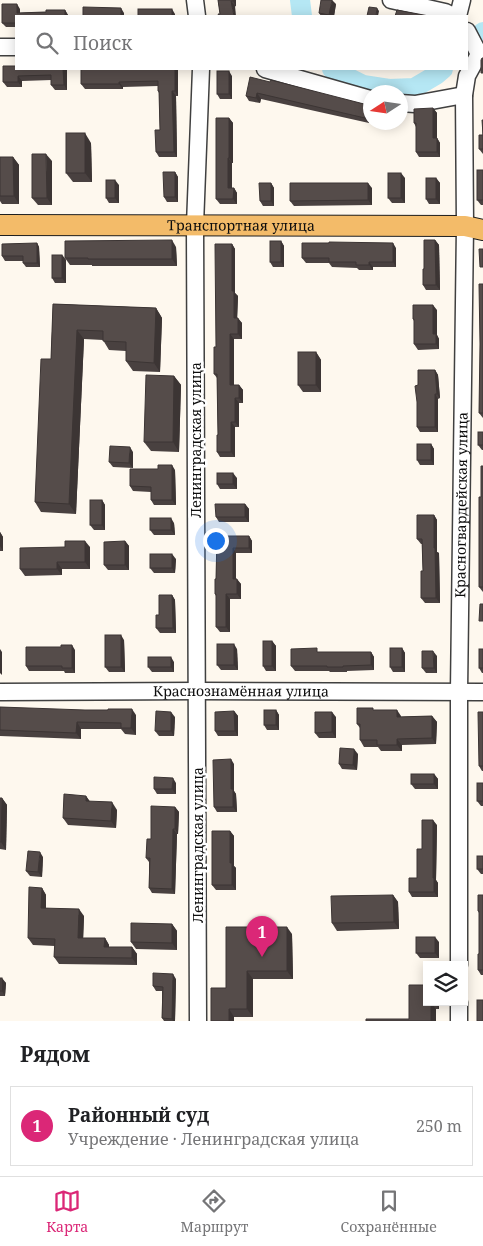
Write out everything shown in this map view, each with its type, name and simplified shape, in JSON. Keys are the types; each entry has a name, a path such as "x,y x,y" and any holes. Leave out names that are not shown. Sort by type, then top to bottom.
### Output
{"main road":[{"name":"Транспортная улица","path":"0,225 474,228"}],"street":[{"path":"195,0 197,15"},
{"path":"391,0 451,15"},
{"path":"458,15 462,0"},
{"path":"468,33 481,53"},
{"path":"0,47 15,47"},
{"name":"Красногвардейская улица","path":"459,961 459,691 474,228 464,95 467,76 481,53"},
{"name":"Ленинградская улица","path":"198,1021 195,225 201,70"},
{"path":"268,70 363,97"},
{"path":"408,104 464,95"},
{"name":"Краснознамённая улица","path":"0,692 483,692"},
{"path":"459,1006 459,1021"}],"building":[{"path":"218,0 233,0 231,1 234,15 218,14 220,14"},
{"path":"321,0 332,0 329,15 319,13"},
{"path":"2,4 17,4 17,13 65,10 65,15 15,15 15,23 2,23"},
{"path":"83,7 121,8 121,15 83,15"},
{"path":"369,7 377,8 376,15 367,15"},
{"path":"138,9 172,9 172,15 138,15"},
{"path":"397,10 424,15 395,15"},
{"path":"482,58 483,73 481,73 481,60"},
{"path":"3,66 15,66 15,70 63,70 64,85 51,85 51,75 18,76 18,82 3,82"},
{"path":"81,70 175,70 175,91 172,91 174,152 156,152 155,130 160,130 158,81 81,84"},
{"path":"217,71 229,71 229,94 217,94"},
{"path":"250,77 270,82 271,80 363,104 363,118 257,93 256,98 246,96"},
{"path":"433,108 433,138 437,138 437,152 416,152 414,109"},
{"path":"216,118 229,118 228,188 234,188 233,199 216,199"},
{"path":"66,133 85,133 85,173 66,173"},
{"path":"479,135 483,135 483,149 479,149"},
{"path":"32,154 46,154 47,198 32,198"},
{"path":"0,157 13,157 14,196 0,196"},
{"path":"477,170 483,170 483,200 477,200"},
{"path":"163,172 175,172 175,197 164,197"},
{"path":"388,173 401,173 401,198 388,198"},
{"path":"426,178 436,178 436,199 426,199"},
{"path":"106,180 115,180 115,198 106,198"},
{"path":"259,183 271,183 271,201 260,201"},
{"path":"290,183 368,183 368,200 290,201"},
{"path":"172,240 172,259 65,258 65,241"},
{"path":"424,240 435,240 436,285 423,285"},
{"path":"270,241 281,241 281,262 270,262"},
{"path":"37,243 37,263 23,263 23,256 2,256 2,244"},
{"path":"302,243 393,243 393,262 369,262 369,265 356,265 356,262 329,262 329,258 302,258"},
{"path":"215,244 232,244 234,318 238,318 238,334 230,334 230,385 239,385 239,398 235,398 235,422 231,422 231,452 217,452 217,374 214,374 214,347 216,347"},
{"path":"479,249 483,249 483,267 480,267"},
{"path":"52,255 62,255 62,278 52,278"},
{"path":"479,284 483,284 483,413 479,413"},
{"path":"53,304 156,308 154,363 126,361 126,342 103,341 103,331 77,330 69,504 35,502 41,359 51,359"},
{"path":"413,305 433,305 433,334 436,334 436,344 414,344"},
{"path":"298,352 316,352 316,385 298,385"},
{"path":"418,370 435,370 437,394 435,394 435,427 417,427 415,386 418,385"},
{"path":"146,375 174,376 173,442 144,442"},
{"path":"478,432 483,432 483,445 478,445"},
{"path":"417,444 431,444 431,460 417,460"},
{"path":"110,446 130,447 129,463 109,462"},
{"path":"158,465 172,465 172,500 151,500 151,487 130,486 130,469 158,469"},
{"path":"481,466 483,466 483,587 479,587 479,497 481,497"},
{"path":"217,473 233,473 233,484 217,484"},
{"path":"90,500 102,500 102,525 90,525"},
{"path":"215,504 245,504 245,517 216,517"},
{"path":"417,515 434,515 436,598 421,598 421,571 423,571 422,539 417,539"},
{"path":"150,518 171,518 171,530 150,530"},
{"path":"217,536 249,536 249,548 233,548 233,579 237,579 237,594 226,594 226,627 216,627 215,579"},
{"path":"65,541 85,541 85,562 57,562 57,569 20,569 20,548 65,547"},
{"path":"125,541 125,565 104,565 104,542"},
{"path":"150,554 172,554 172,568 150,568"},
{"path":"159,595 172,595 173,628 156,628 156,615 159,615"},
{"path":"480,604 483,604 483,621 479,621"},
{"path":"105,635 121,635 121,667 105,667"},
{"path":"263,641 272,641 272,666 263,666"},
{"path":"217,644 234,644 234,665 217,665"},
{"path":"61,645 72,645 72,668 62,668 62,666 26,666 26,647 61,647"},
{"path":"317,648 317,652 371,652 371,665 343,667 291,666 291,649"},
{"path":"390,648 402,648 402,667 390,667"},
{"path":"479,649 483,649 483,668 479,668"},
{"path":"422,651 433,651 434,668 422,668"},
{"path":"148,657 171,657 171,667 148,667"},
{"path":"0,707 85,710 132,709 131,728 121,728 121,723 77,722 76,733 0,730"},
{"path":"357,708 397,710 397,717 432,716 432,738 397,739 397,745 377,745 377,740 360,740"},
{"path":"264,710 276,710 276,725 264,725"},
{"path":"156,711 171,712 171,731 155,731"},
{"path":"234,711 235,731 215,731 215,712"},
{"path":"315,712 332,712 332,732 315,733"},
{"path":"478,712 483,712 483,766 479,766"},
{"path":"340,748 354,749 353,765 339,764"},
{"path":"231,759 233,807 214,807 213,760"},
{"path":"411,774 434,774 434,784 411,784"},
{"path":"154,777 173,778 172,789 154,789"},
{"path":"477,783 483,783 483,801 477,801"},
{"path":"64,794 86,796 86,801 112,802 111,821 63,818"},
{"path":"0,798 2,798 1,842 0,842"},
{"path":"151,806 175,807 172,889 149,888 150,858 146,858 147,839 151,839"},
{"path":"422,820 433,820 434,892 409,892 409,878 417,878 417,849 422,849"},
{"path":"212,831 230,831 232,885 212,885"},
{"path":"28,851 40,852 38,872 26,871"},
{"path":"477,856 483,856 483,869 477,869"},
{"path":"29,887 42,888 41,908 79,909 78,938 105,938 104,947 132,947 132,958 54,957 55,939 28,938"},
{"path":"393,895 394,922 332,923 331,896"},
{"path":"478,895 483,895 483,970 478,970"},
{"path":"131,923 172,924 172,943 131,942"},
{"path":"226,927 287,927 287,971 247,971 247,1009 229,1009 229,1021 211,1021 211,988 226,988"},
{"path":"416,937 435,937 435,953 416,953"},
{"path":"153,973 173,974 172,1019 162,1018 163,987 153,986"},
{"path":"0,978 2,978 2,991 0,991"},
{"path":"409,985 423,985 423,1006 431,1006 431,1021 366,1021 366,1019 409,1019"},
{"path":"477,1000 483,1000 483,1021 477,1021"}],"waterway":[{"path":"300,0 302,15"},
{"path":"468,46 483,32"},
{"path":"334,70 363,85 389,89 414,88 442,70"}],"place":[{"name":"Районный суд","path":"262,957"}]}
